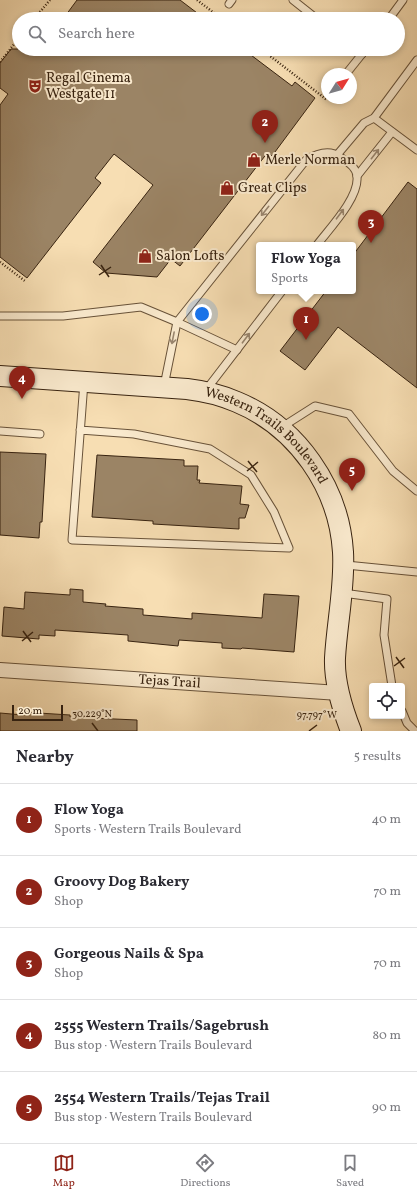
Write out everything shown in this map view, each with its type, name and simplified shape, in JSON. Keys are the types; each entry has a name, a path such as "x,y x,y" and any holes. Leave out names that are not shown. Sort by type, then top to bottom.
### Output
{"street":[{"name":"Western Trails Boulevard","path":"0,376 164,387 205,392 227,398 247,406 280,428 304,452 322,479 332,499 342,539 343,565 335,658 339,693 351,731"},
{"name":"Tejas Trail","path":"0,670 339,693"}],"lane":[{"path":"293,0 308,12"},
{"path":"394,12 403,0"},
{"path":"350,68 358,56"},
{"path":"337,155 364,123 374,118 417,60"},
{"path":"374,118 417,150"},
{"path":"357,176 392,132"},
{"path":"164,387 177,322 306,160 315,154 322,153 337,155 351,164 357,176 356,187 352,199 319,242"},
{"path":"205,392 280,294"},
{"path":"0,316 63,316 141,307 237,350"},
{"path":"80,430 134,434 210,449 251,475 274,512 289,548 72,540 80,430 84,382"},
{"path":"280,428 315,406 348,414 393,471 417,491"},
{"path":"0,431 40,434"},
{"path":"343,565 417,572"},
{"path":"341,592 386,599 384,635 392,683"},
{"path":"405,718 407,723 415,731"}],"path":[{"path":"40,12 50,0"},
{"path":"197,0 213,12"},
{"path":"0,62 12,47"},
{"path":"270,56 321,95"},
{"path":"0,262 25,281"}],"building":[{"path":"77,0 180,0 196,12 68,12"},
{"path":"11,49 12,56 252,56 292,86 295,82 315,98 272,156 268,152 180,266 171,259 157,277 106,273 93,262 153,185 114,154 95,178 101,183 27,278 0,257 0,105 8,94 0,88 0,63"},
{"path":"408,182 417,189 417,388 338,327 305,370 280,351 324,294 356,294 356,251"},
{"path":"0,452 46,454 42,522 40,522 39,538 0,535"},
{"path":"97,455 184,460 184,466 198,466 197,480 200,480 199,483 242,486 240,504 249,505 245,518 239,518 239,529 153,524 153,521 92,517"},
{"path":"70,589 83,590 83,602 106,604 105,606 143,609 143,615 192,619 192,613 262,618 264,594 299,596 294,652 222,648 222,643 179,640 178,646 128,641 128,635 55,630 55,636 39,635 39,639 2,636 4,607 24,609 25,592 70,595"},
{"path":"23,712 70,715 70,717 137,720 137,731 0,731 0,713 23,715"}],"place":[{"name":"Regal Cinema Westgate 11","path":"35,86"},
{"name":"Groovy Dog Bakery","path":"265,143"},
{"name":"Merle Norman","path":"254,160"},
{"name":"Great Clips","path":"227,188"},
{"name":"Gorgeous Nails & Spa","path":"371,243"},
{"name":"Salon Lofts","path":"145,256"},
{"name":"Flow Yoga","path":"306,340"},
{"name":"2555 Western Trails/Sagebrush","path":"22,399"},
{"name":"2554 Western Trails/Tejas Trail","path":"352,491"}]}
